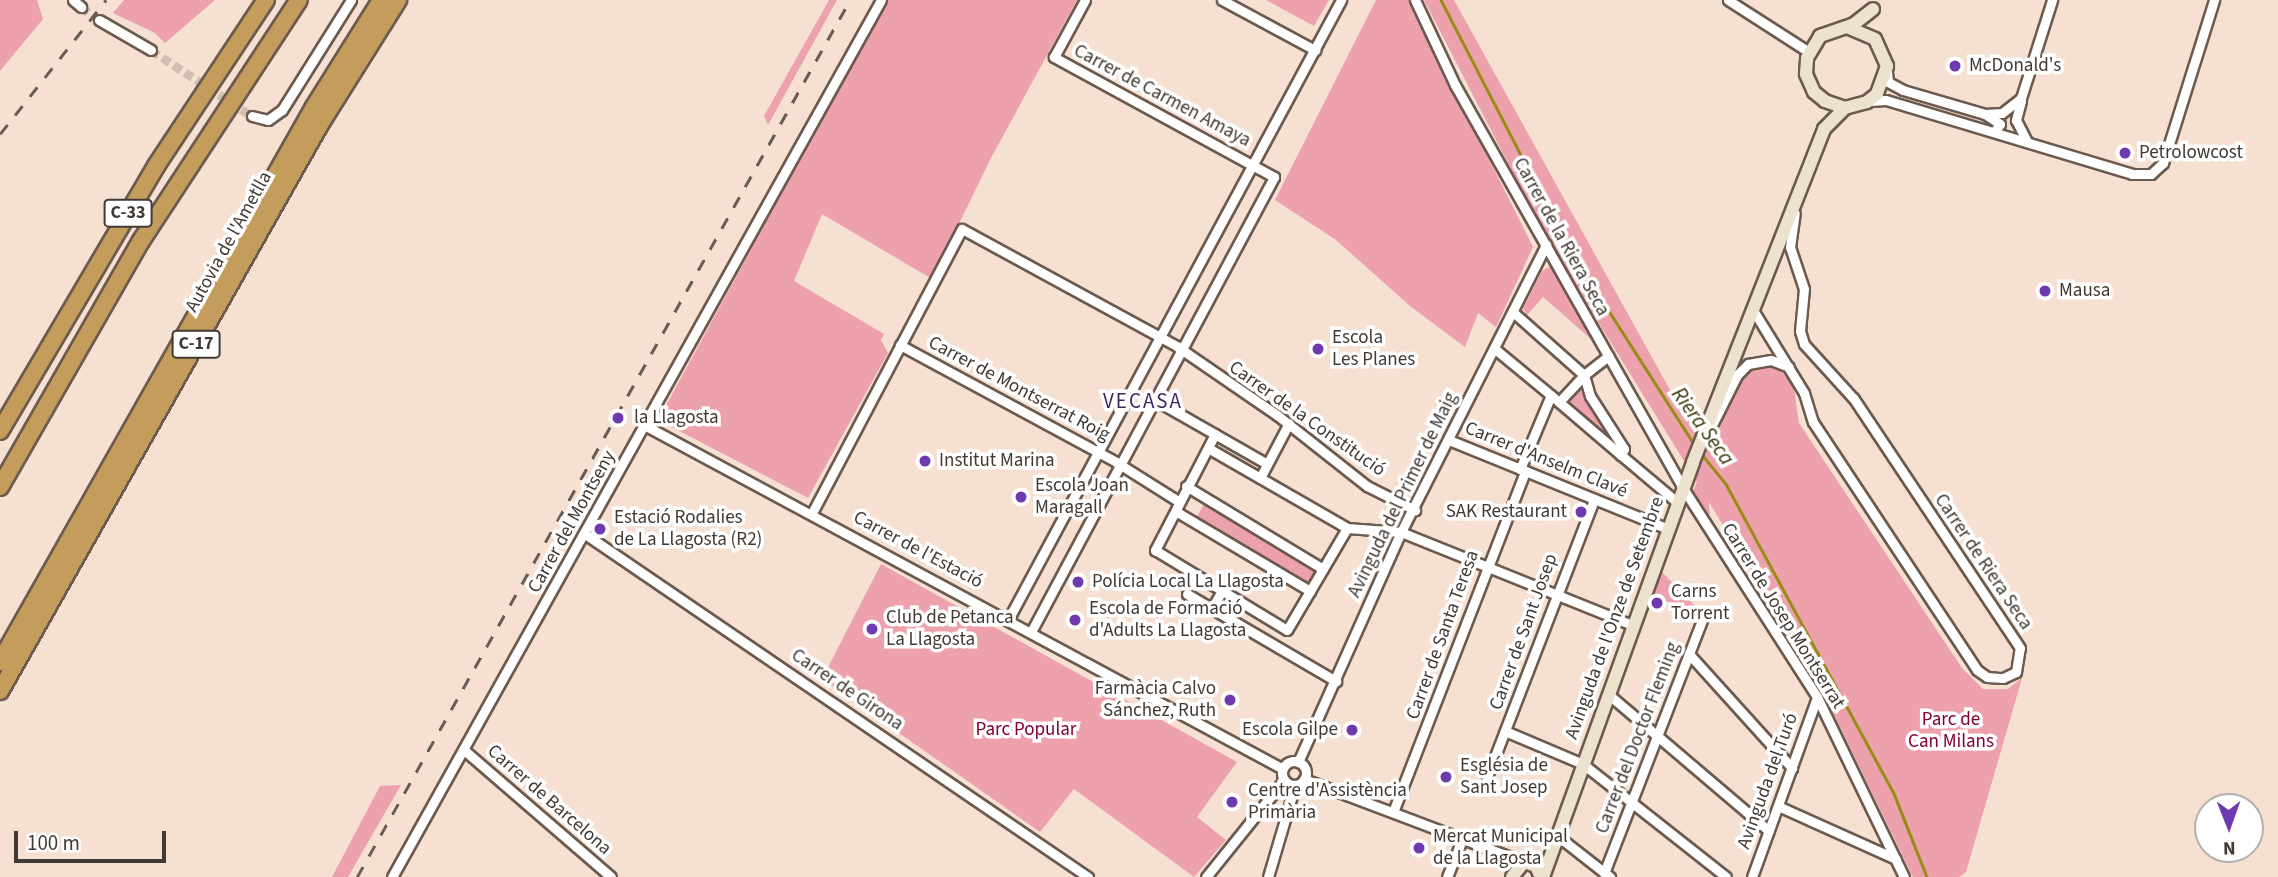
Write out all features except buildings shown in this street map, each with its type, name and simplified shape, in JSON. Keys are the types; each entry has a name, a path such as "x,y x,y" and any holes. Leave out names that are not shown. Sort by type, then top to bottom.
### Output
{"highway":[{"name":"C-33","path":"0,432 170,144 266,0"},
{"name":"C-33","path":"0,487 141,241 299,0"},
{"name":"C-17","path":"0,662 307,118 382,0"},
{"name":"Autovia de l'Ametlla","path":"0,691 319,126 398,0"}],"main road":[{"path":"1820,98 1845,107 1867,102 1882,86 1887,66 1875,39 1875,4"},
{"path":"1824,129 1820,98 1806,74 1809,52 1820,36 1847,27 1875,4"},
{"path":"1847,27 1875,39"},
{"path":"1824,129 1845,107"},
{"name":"Avinguda de l'Onze de Setembre","path":"1542,877 1554,837 1683,489 1824,129"},
{"name":"Avinguda de l'Onze de Setembre","path":"1511,876 1554,837"},
{"path":"1527,863 1542,877"}],"street":[{"path":"252,116 268,120 282,110 351,0"},
{"name":"Carrer del Montseny","path":"392,877 646,426 881,0"},
{"name":"Carrer de Carmen Amaya","path":"1085,0 1054,57 1253,165"},
{"path":"1222,0 1315,50"},
{"path":"1009,618 1341,0"},
{"name":"Carrer de la Riera Seca","path":"1415,0 1455,85 1683,489"},
{"path":"1728,0 1809,52"},
{"path":"2030,143 2022,138 2016,120 2052,0"},
{"path":"1867,102 1886,100 2132,174 2156,171 2163,163 2214,0"},
{"path":"99,20 151,50"},
{"path":"1887,66 1893,86 1985,114 2000,124 1994,132"},
{"path":"1985,114 2010,110 2025,89"},
{"path":"1031,632 1274,177 1253,165"},
{"name":"Carrer de Riera Seca","path":"1753,310 1789,367 1813,422 1978,670 1987,677 2003,678 2016,673 2020,648 1853,398 1804,344 1800,331 1804,289 1790,247 1798,197"},
{"name":"Carrer de la Constitució","path":"900,345 962,229 1181,350 1289,424 1367,486 1415,510"},
{"name":"Avinguda del Primer de Maig","path":"1298,762 1401,532 1415,510 1546,245"},
{"path":"1513,312 1584,375 1590,396 1624,449 1621,455"},
{"path":"812,513 900,345"},
{"name":"Carrer de Montserrat Roig","path":"900,345 1098,452 1178,501"},
{"path":"1495,349 1678,503"},
{"path":"1559,402 1584,375 1608,356"},
{"path":"1704,434 1719,415 1737,375 1748,365 1771,360 1789,367"},
{"name":"Carrer de Santa Teresa","path":"1393,812 1551,395"},
{"path":"1155,400 1267,464"},
{"path":"1260,478 1289,424"},
{"name":"Carrer de l'Estació","path":"646,426 1009,618 1283,769"},
{"path":"1215,434 1178,501 1177,512 1156,550 1287,630 1347,528"},
{"name":"Carrer d'Anselm Clavé","path":"1449,440 1668,529"},
{"path":"1208,448 1347,528 1401,532 1554,596 1632,625"},
{"path":"1186,486 1323,569"},
{"name":"Carrer de Josep Montserrat","path":"1683,489 1817,697 1904,877"},
{"name":"Carrer de Sant Josep","path":"1487,777 1554,596 1594,499"},
{"path":"1177,512 1310,591"},
{"name":"Carrer de Girona","path":"585,534 1088,877"},
{"path":"1212,608 1222,591"},
{"path":"1187,594 1336,681"},
{"name":"Carrer del Doctor Fleming","path":"1607,875 1632,800 1704,615"},
{"path":"1689,654 1792,768"},
{"path":"1608,694 1769,831"},
{"name":"Avinguda del Turó","path":"1752,877 1817,697"},
{"path":"1505,731 1583,764 1632,800 1726,877"},
{"name":"Carrer de Barcelona","path":"464,750 611,877"},
{"path":"1206,877 1284,780 1283,769 1298,762 1305,769 1304,779"},
{"path":"1304,779 1527,863"},
{"path":"1268,877 1295,785 1304,779"},
{"path":"1284,780 1295,785"},
{"path":"1778,806 1896,859"},
{"path":"1447,877 1463,837"},
{"path":"1554,837 1607,875"}],"green space":[{"path":"0,0 37,0 43,19 0,71"},
{"path":"124,0 215,0 165,43 155,33 113,13"},
{"path":"829,0 837,0 768,125 764,116"},
{"path":"887,0 1077,0 991,158 932,279 822,214 794,281 884,334 881,340 888,353 808,498 658,420"},
{"path":"1266,0 1329,0 1314,26"},
{"path":"1376,0 1409,0 1533,247 1496,327 1478,313 1465,347 1410,306 1336,240 1275,200"},
{"name":"Parc de Can Milans","path":"1424,0 1454,0 1680,408 1710,452 1738,382 1748,370 1778,366 1794,389 1799,423 1962,668 1983,689 2008,689 2022,678 1966,872 1959,877 1913,877 1822,690 1709,502 1710,520 1697,502 1693,491 1697,482 1548,241"},
{"path":"1554,264 1600,347 1543,297 1527,315 1523,309 1542,271"},
{"path":"1584,375 1590,396 1624,449 1621,455 1559,402"},
{"path":"1207,499 1323,569 1310,591 1194,522"},
{"name":"Parc Popular","path":"881,564 1237,762 1197,817 1226,840 1194,877 1074,789 1040,832 822,679"},
{"path":"1662,572 1704,615 1652,596"},
{"path":"401,785 348,877 332,877 380,786"}],"waterway":[{"name":"Riera Seca","path":"1441,0 1570,250 1694,444"},
{"name":"Riera Seca","path":"1700,452 1726,484 1893,791 1927,877"}],"tunnel":[{"path":"81,7 99,20"},
{"path":"151,50 252,116"}],"railway":[{"path":"0,134 106,0"},
{"path":"357,877 850,0"}],"place":[{"name":"McDonald's","path":"1955,66"},
{"name":"Petrolowcost","path":"2125,153"},
{"name":"Mausa","path":"2045,291"},
{"name":"Escola Les Planes","path":"1318,349"},
{"name":"la Llagosta","path":"618,418"},
{"name":"Institut Marina","path":"925,461"},
{"name":"Escola Joan Maragall","path":"1021,497"},
{"name":"SAK Restaurant","path":"1581,512"},
{"name":"Estació Rodalies de La Llagosta (R2)","path":"600,529"},
{"name":"Polícia Local La Llagosta","path":"1078,582"},
{"name":"Carns Torrent","path":"1657,603"},
{"name":"Escola de Formació d'Adults La Llagosta","path":"1075,620"},
{"name":"Club de Petanca La Llagosta","path":"872,629"},
{"name":"Farmàcia Calvo Sánchez, Ruth","path":"1230,700"},
{"name":"Escola Gilpe","path":"1352,730"},
{"name":"Església de Sant Josep","path":"1446,777"},
{"name":"Centre d'Assistència Primària","path":"1232,802"},
{"name":"Mercat Municipal de la Llagosta","path":"1419,848"}],"district":[{"name":"VECASA","path":"1143,401"}]}
